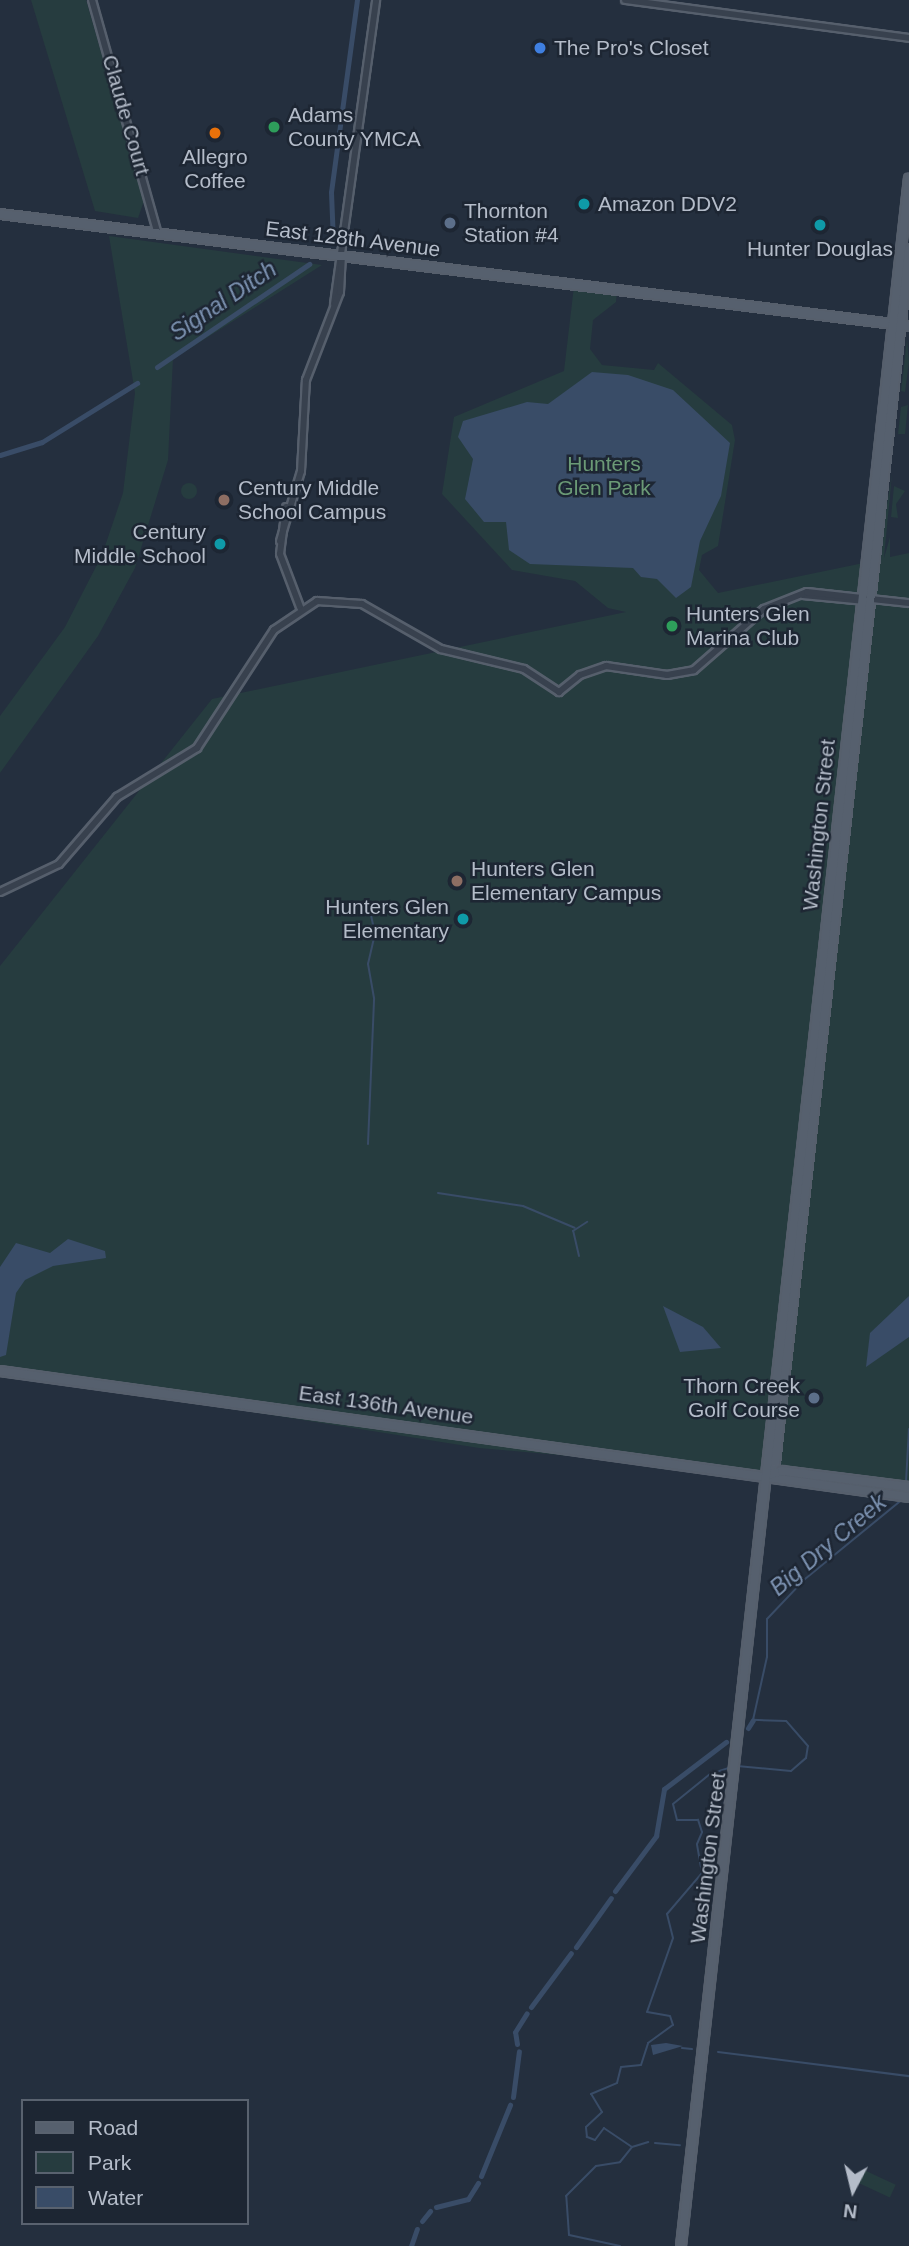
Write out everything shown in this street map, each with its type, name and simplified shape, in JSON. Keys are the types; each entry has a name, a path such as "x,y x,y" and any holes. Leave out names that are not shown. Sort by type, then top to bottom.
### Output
{"main road":[{"name":"Washington Street","path":"882,453 889,324 909,179"},
{"name":"East 128th Avenue","path":"0,214 157,231 904,325"},
{"name":"Washington Street","path":"681,2246 739,1746 865,599 882,453 904,325 909,249"},
{"name":"East 136th Avenue","path":"0,1371 768,1475 909,1488"},
{"name":"East 136th Avenue","path":"768,1475 781,1482 909,1497"}],"street":[{"name":"Claude Court","path":"92,0 157,231"},
{"path":"300,607 282,567 280,541 300,465 306,380 334,304 376,0"},
{"path":"625,0 909,38"},
{"path":"0,892 59,864 117,797 197,748 274,630 300,607 330,599 362,604 442,649 524,669 558,692 580,674 606,666 667,675 700,668 755,616 799,595 909,603"}],"green space":[{"path":"31,0 86,0 144,201 138,218 95,211"},
{"path":"109,236 322,265 173,359 168,460 135,568 98,636 0,773 0,716 65,627 102,555 123,493 135,393"},
{"path":"574,286 617,291 616,302 593,320 590,349 602,365 654,370 658,363 732,425 735,440 718,546 702,555 699,570 718,593 878,560 892,474 884,558 890,537 890,557 909,553 909,1486 479,1448 0,1372 0,966 212,699 626,612 608,608 575,581 512,570 442,494 454,417 564,371"},
{"path":"907,339 909,362 905,392 901,391"},
{"path":"908,405 905,434 898,434 901,407"},
{"path":"189,483 195,485 195,497 189,499 183,497 181,491 183,485"},
{"path":"894,486 905,491 896,504 898,518 891,517"},
{"path":"864,2170 896,2185 890,2197 858,2183"}],"water":[{"name":"Hunters Glen Park","path":"592,372 628,375 673,390 730,443 721,496 700,541 691,587 676,598 657,579 641,577 633,568 530,564 509,550 506,522 484,522 465,499 473,459 458,437 463,421 527,402 548,404"},
{"path":"68,1239 105,1251 106,1258 53,1266 25,1280 16,1293 6,1355 0,1357 0,1267 16,1243 50,1253"},
{"path":"909,1296 909,1337 866,1367 870,1333"},
{"path":"663,1306 703,1327 721,1348 680,1352"},
{"path":"666,2043 683,2046 653,2055 651,2045"}],"waterway":[{"path":"333,242 331,192 357,0"},
{"name":"Signal Ditch","path":"157,367 309,264"},
{"name":"Signal Ditch","path":"0,455 42,442 137,383"},
{"path":"368,1144 374,998 368,964 375,934 370,910"},
{"path":"438,1193 523,1206 575,1228"},
{"path":"579,1256 573,1231 587,1222"},
{"name":"Big Dry Creek","path":"906,1482 909,1429"},
{"path":"737,1766 791,1771 806,1758 808,1746 786,1721 753,1720 767,1657 767,1619 805,1579 904,1498"},
{"path":"748,1728 753,1720"},
{"path":"615,1891 656,1836 664,1789 726,1742"},
{"name":"Big Dry Creek","path":"620,2246 569,2235 566,2196 596,2166 620,2162 632,2147 604,2128 595,2140 587,2137 586,2127 602,2112 591,2094 617,2083 621,2067 641,2065 648,2043 673,2025 670,2016 647,2012 673,1938 667,1914 702,1873 697,1844 702,1832 698,1820 677,1820 673,1804 710,1774 732,1767"},
{"path":"576,1947 611,1898"},
{"path":"531,2007 571,1953"},
{"path":"517,2044 515,2032 527,2013"},
{"path":"682,2048 692,2049"},
{"path":"513,2097 519,2051"},
{"path":"718,2052 909,2076"},
{"path":"481,2176 510,2105"},
{"path":"632,2147 648,2142"},
{"path":"655,2143 680,2145"},
{"path":"436,2207 468,2199 478,2183"},
{"path":"422,2221 430,2211"},
{"path":"411,2246 417,2229"}],"place":[{"name":"The Pro's Closet","path":"540,48"},
{"name":"Adams County YMCA","path":"274,127"},
{"name":"Allegro Coffee","path":"215,133"},
{"name":"Amazon DDV2","path":"584,204"},
{"name":"Thornton Station #4","path":"450,223"},
{"name":"Hunter Douglas","path":"820,225"},
{"name":"Century Middle School Campus","path":"224,500"},
{"name":"Century Middle School","path":"220,544"},
{"name":"Hunters Glen Marina Club","path":"672,626"},
{"name":"Hunters Glen Elementary Campus","path":"457,881"},
{"name":"Hunters Glen Elementary","path":"463,919"},
{"name":"Thorn Creek Golf Course","path":"814,1398"}]}
